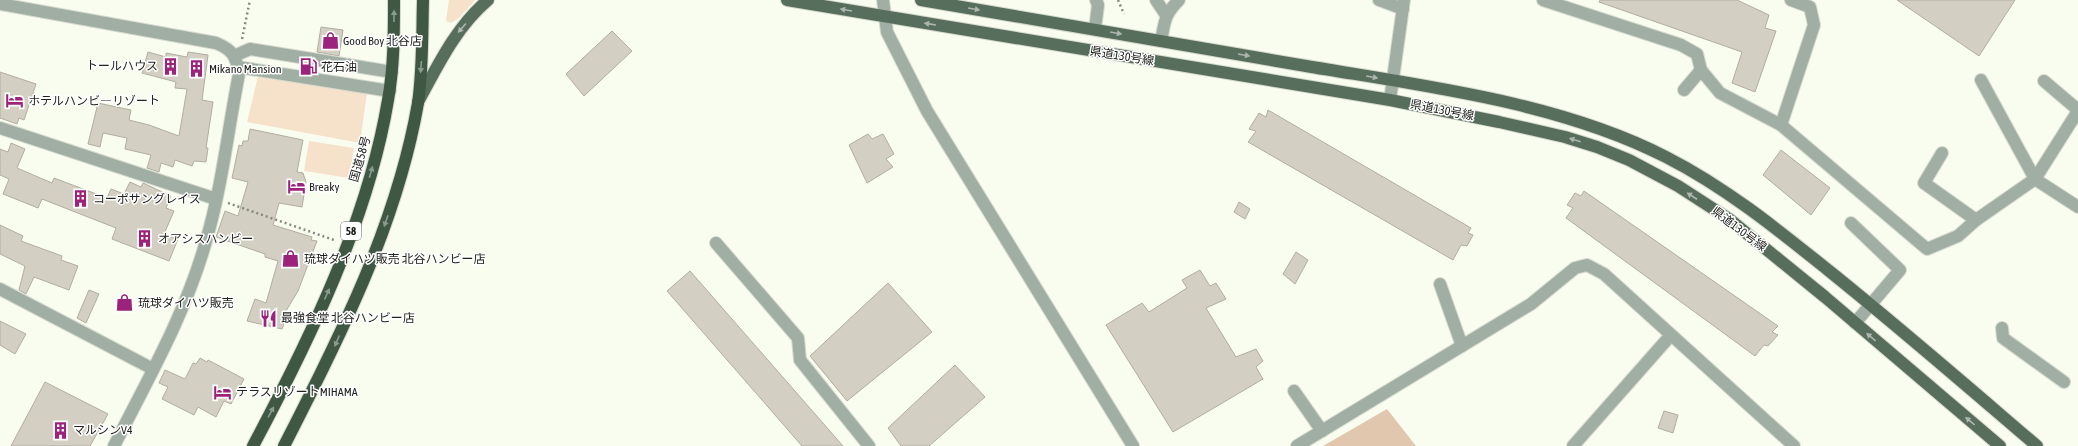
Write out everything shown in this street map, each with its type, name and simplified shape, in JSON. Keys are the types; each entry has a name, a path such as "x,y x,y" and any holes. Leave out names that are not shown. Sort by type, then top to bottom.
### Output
{"highway":[{"name":"国道58号","path":"253,446 292,371 340,262 364,195 381,137 390,91 394,0"},
{"name":"58","path":"284,446 330,358 386,221 406,158 418,102 423,0"}],"main road":[{"path":"418,102 452,40 479,7 488,0"},
{"name":"県道130号線","path":"787,0 1390,100 1565,137 1597,147 1629,160 1678,186 1729,219 2000,446"},
{"name":"県道130号線","path":"921,0 1393,80 1503,102 1604,130 1665,156 1743,204 1872,304 2037,446"}],"street":[{"path":"883,0 887,32 926,111 1132,446"},
{"path":"1095,29 1098,5 1096,0"},
{"path":"1156,0 1166,15"},
{"path":"1162,41 1166,15 1179,0"},
{"path":"1379,0 1404,5 1390,100"},
{"path":"1543,0 1681,45 1697,54 1701,70 1720,93 1781,125 1927,249 1958,236 1976,220 2035,179 2078,110 2044,81"},
{"path":"1781,125 1814,25 1810,7 1791,0"},
{"path":"1,7 216,43 228,48 236,62 239,74 216,199 206,241 176,322 114,446"},
{"path":"236,62 250,48 392,72"},
{"path":"236,62 390,91"},
{"path":"1684,90 1701,70"},
{"path":"1981,80 2035,179 2078,206"},
{"path":"0,128 216,199"},
{"path":"1942,153 1924,183 1976,220"},
{"path":"1851,223 1900,270 1855,323"},
{"path":"716,243 798,338 800,360 869,446"},
{"path":"1297,446 1531,304 1575,268 1587,265 1604,274 1794,446"},
{"path":"1440,284 1462,346"},
{"path":"0,290 153,369"},
{"path":"2002,328 2003,338 2064,382"},
{"path":"1572,446 1671,335"},
{"path":"1294,391 1322,431"}],"path":[{"path":"242,41 250,0"},
{"path":"1118,0 1124,14"},
{"path":"216,199 334,240"}],"shaded area":[{"path":"449,0 475,0 460,17 451,23 446,21"},
{"path":"258,76 367,93 360,143 247,122"},
{"path":"309,141 354,148 349,178 304,171"},
{"path":"1387,409 1416,446 1323,446"}],"building":[{"path":"1600,0 1737,0 1769,15 1765,28 1776,31 1755,92 1732,83 1742,52 1599,2"},
{"path":"1897,0 2015,0 1979,56"},
{"name":"Good Boy 北谷店","path":"321,27 343,30 339,56 317,52"},
{"path":"612,31 632,51 584,96 566,74"},
{"path":"148,52 166,57 166,53 187,57 188,52 208,55 202,100 213,102 206,148 208,148 206,162 194,161 192,166 175,160 173,167 161,163 159,172 147,168 151,155 125,149 127,138 103,133 100,147 88,144 98,103 131,110 129,120 149,125 179,136 187,89 175,88 176,82 142,73"},
{"name":"ホテルハンビ―リゾート","path":"0,72 36,84 24,120 19,118 17,124 0,118"},
{"path":"1268,110 1471,228 1468,233 1473,235 1467,246 1461,245 1453,260 1248,142 1256,131 1249,129 1259,113 1266,117"},
{"path":"250,129 303,140 297,172 303,173 306,182 302,207 279,203 273,225 312,237 311,240 317,241 298,291 286,311 289,312 282,329 247,321 255,299 266,303 278,261 265,257 265,254 216,237 225,211 238,216 248,182 232,178 239,145 242,146 243,141 248,141"},
{"path":"868,134 872,139 883,134 894,154 886,159 893,167 867,183 849,145"},
{"path":"11,143 25,149 17,168 52,183 54,178 107,198 111,189 124,194 130,182 141,187 143,183 171,196 166,208 174,211 164,234 178,239 169,261 112,239 116,228 42,199 38,208 3,194 9,179 0,175 0,149 8,152"},
{"path":"1781,150 1830,188 1811,215 1763,175"},
{"path":"1584,191 1778,326 1772,332 1778,335 1768,346 1764,345 1755,356 1566,218 1573,208 1567,205 1575,193 1581,196"},
{"path":"1239,202 1250,209 1245,219 1234,212"},
{"path":"0,225 23,236 21,241 62,256 61,260 78,266 69,290 34,277 26,294 19,290 25,266 0,254"},
{"path":"1296,252 1308,260 1295,284 1283,274"},
{"path":"1200,270 1210,286 1216,283 1226,299 1206,308 1236,357 1256,349 1263,361 1256,367 1263,379 1173,432 1106,325 1142,303 1149,312 1187,288 1182,280"},
{"path":"690,271 843,446 802,446 667,291"},
{"path":"888,283 932,332 847,401 810,356"},
{"path":"89,290 99,294 86,323 77,318"},
{"path":"0,321 26,334 15,354 0,345"},
{"path":"200,358 207,362 208,360 244,379 231,404 224,401 216,417 198,407 194,415 162,399 168,387 159,383 165,370 185,379 193,363 196,364"},
{"path":"955,365 985,397 929,446 901,446 888,428"},
{"name":"マルシンV4","path":"45,382 108,414 90,446 11,446"},
{"path":"1664,411 1678,415 1673,433 1658,428"}],"place":[{"name":"Good Boy 北谷店","path":"330,41"},
{"name":"トールハウス","path":"171,66"},
{"name":"花石油","path":"308,67"},
{"name":"Mikano Mansion","path":"196,69"},
{"name":"ホテルハンビ―リゾート","path":"15,101"},
{"name":"Breaky","path":"296,187"},
{"name":"コーポサングレイス","path":"80,199"},
{"name":"オアシスハンビー","path":"145,239"},
{"name":"琉球ダイハツ販売 北谷ハンビー店","path":"291,259"},
{"name":"琉球ダイハツ販売","path":"125,303"},
{"name":"最強食堂 北谷ハンビー店","path":"268,318"},
{"name":"テラスリゾートMIHAMA","path":"223,392"},
{"name":"マルシンV4","path":"60,430"}]}
